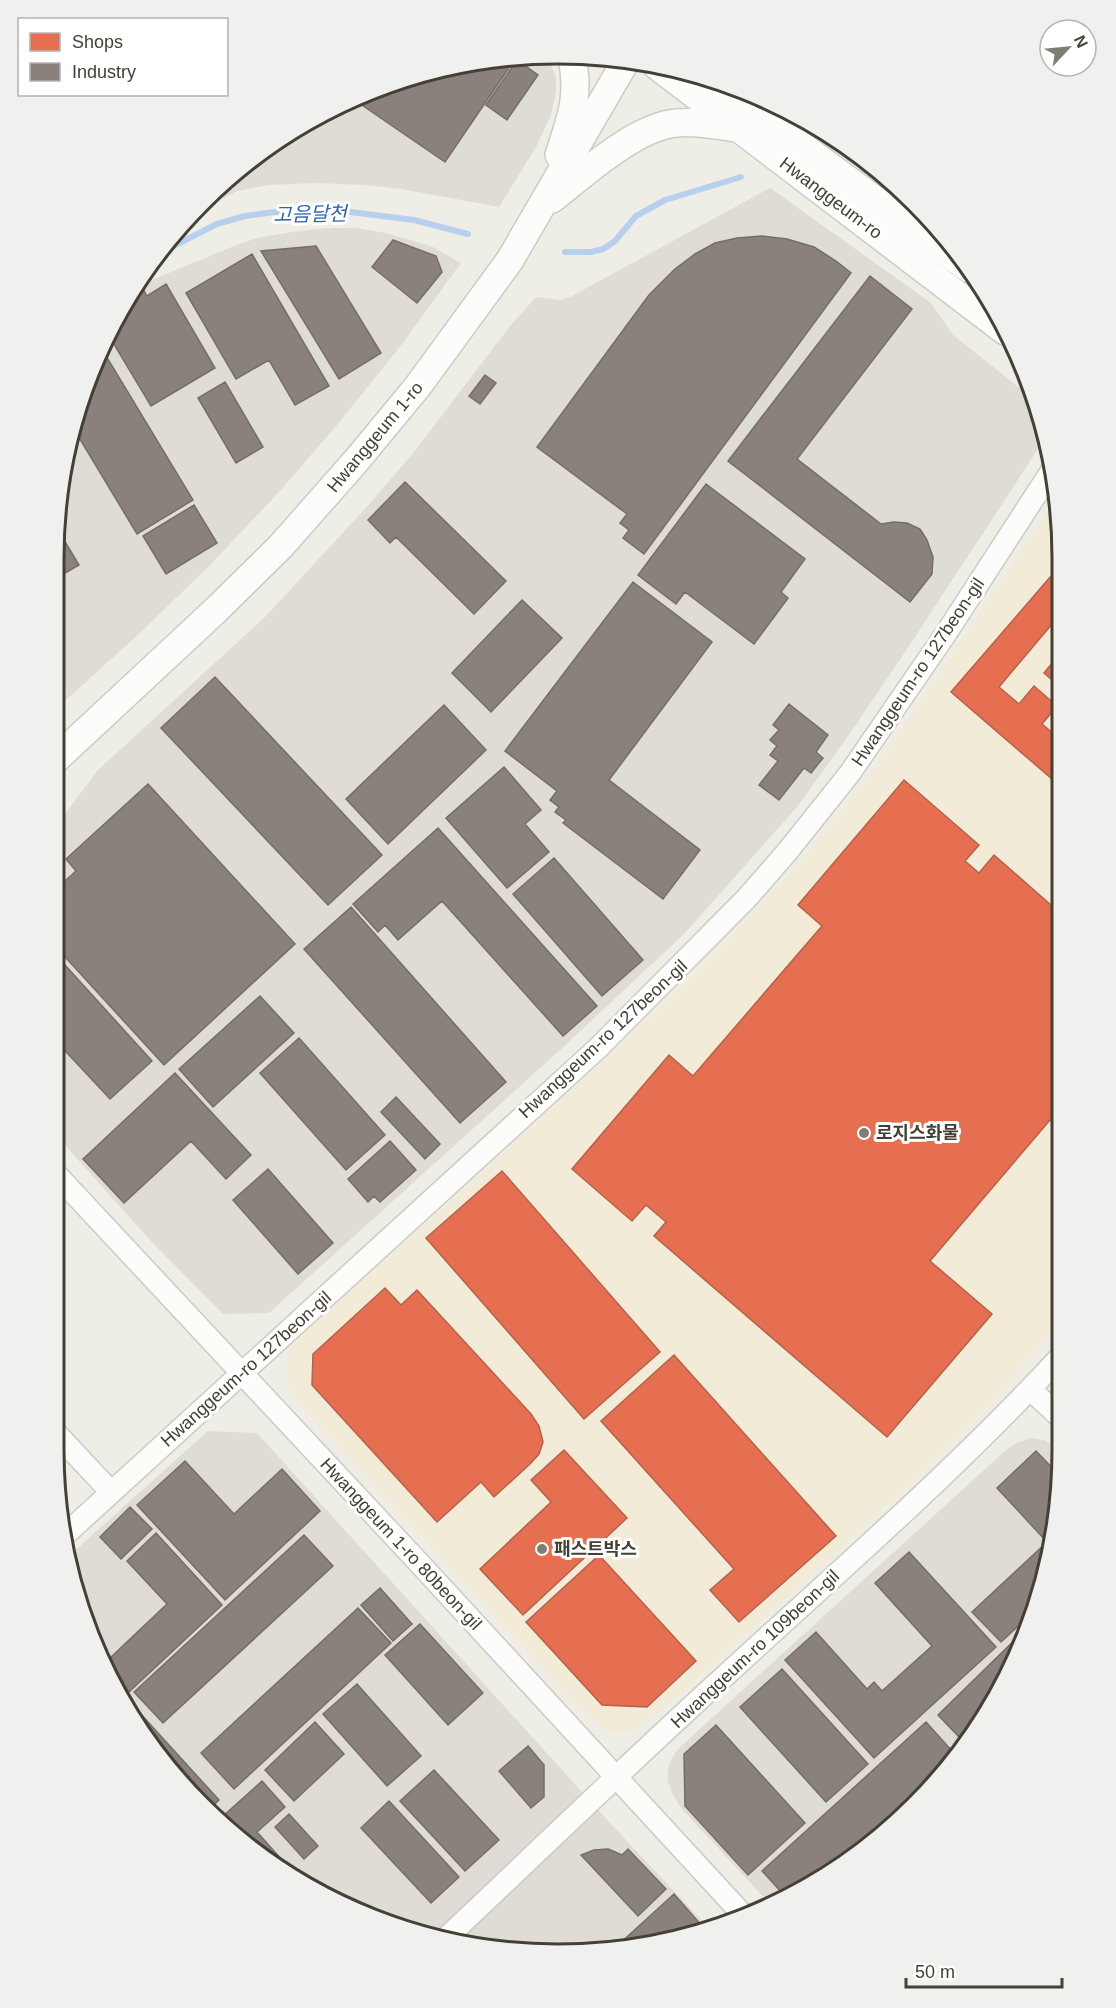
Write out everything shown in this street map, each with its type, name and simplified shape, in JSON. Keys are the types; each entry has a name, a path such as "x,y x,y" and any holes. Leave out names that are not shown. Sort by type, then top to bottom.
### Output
{"street":[{"path":"542,207 572,114 576,95 574,65"},
{"name":"Hwanggeum 1-ro","path":"64,752 216,610 280,546 320,503 418,386 510,260 621,69"},
{"name":"Hwanggeum-ro","path":"680,80 750,122 947,254"},
{"name":"Hwanggeum-ro","path":"724,94 750,122 989,318"},
{"path":"542,207 628,141 658,126 675,123 750,122 745,101"},
{"name":"Hwanggeum-ro 127beon-gil","path":"71,1529 598,1048 746,899 850,773 945,635 1045,481"},
{"name":"Hwanggeum 1-ro 80beon-gil","path":"64,1183 739,1909"},
{"name":"Hwanggeum-ro 109beon-gil","path":"453,1932 725,1676 872,1542 1030,1389 1052,1365"},
{"path":"1030,1389 1052,1410"},
{"path":"64,1442 111,1492"}],"shaded area":[{"path":"551,64 556,77 556,93 551,115 536,147 499,207 366,185 314,183 269,185 237,191 217,202 258,166 311,131 340,115 399,91 462,74 526,66"},
{"path":"770,188 931,303 953,335 1022,390 1035,430 1038,449 915,637 797,807 685,933 559,1051 269,1313 223,1314 148,1238 64,1144 64,816 97,771 264,618 364,510 414,452 511,325 536,297 560,300 572,296"},
{"path":"327,228 356,228 386,233 431,246 461,263 399,348 279,492 210,565 64,702 64,558 69,494 81,430 102,369 115,340 150,281 257,238"},
{"path":"1049,510 1052,558 1052,1332 980,1414 904,1488 824,1564 659,1713 632,1731 608,1732 569,1697 297,1401 287,1381 286,1363 291,1349 308,1329 458,1195 675,995 752,915 818,841 868,778"},
{"path":"208,1431 257,1433 610,1823 703,1922 654,1934 590,1942 558,1944 494,1939 430,1927 399,1917 340,1893 311,1877 258,1842 233,1821 209,1799 166,1750 115,1668 91,1609 75,1550"},
{"path":"1031,1438 1044,1440 1052,1445 1047,1514 1035,1578 1025,1609 1001,1668 985,1697 950,1750 907,1799 883,1821 832,1860 765,1898 681,1808 668,1781 668,1769 673,1756 680,1747 1006,1450"}],"building: Shops":[{"path":"1052,575 1052,624 999,687 1019,704 1034,686 1052,702 1052,712 1042,724 1052,732 1052,779 951,692"},
{"path":"1052,663 1052,680 1044,673"},
{"path":"904,780 979,845 965,861 979,873 994,855 1052,906 1052,1122 1050,1120 930,1261 992,1314 887,1437 654,1236 666,1222 646,1205 632,1221 572,1169 669,1055 693,1076 822,926 798,905"},
{"path":"502,1171 660,1352 584,1419 426,1238"},
{"path":"385,1288 401,1305 417,1290 531,1414 539,1426 543,1442 539,1454 494,1497 481,1482 437,1522 312,1385 313,1354"},
{"path":"674,1355 836,1536 739,1622 710,1590 734,1569 601,1421"},
{"path":"564,1450 627,1518 523,1615 480,1569 551,1502 531,1480"},
{"path":"599,1555 696,1661 647,1707 602,1705 526,1622"}],"building: Industry":[{"path":"525,66 538,75 507,120 486,105 512,67"},
{"path":"509,68 445,162 362,105 430,81"},
{"path":"762,236 787,239 814,247 851,273 644,554 623,538 629,530 620,523 627,514 537,447 649,295 675,269 715,243"},
{"path":"393,240 436,256 442,272 417,303 372,267"},
{"path":"316,246 381,353 339,379 261,251"},
{"path":"252,254 329,386 295,405 269,360 236,379 186,293"},
{"path":"870,276 912,309 797,459 881,524 907,523 920,529 933,557 932,574 910,602 728,461"},
{"path":"166,284 215,368 151,406 113,343 144,291 147,296"},
{"path":"107,358 193,500 137,534 79,438"},
{"path":"485,375 496,383 480,404 469,396"},
{"path":"225,382 263,447 236,463 198,398"},
{"path":"405,482 506,581 474,614 396,537 390,543 368,520"},
{"path":"706,484 805,559 781,592 788,598 754,644 685,592 676,604 638,575"},
{"path":"194,505 217,543 166,574 143,536"},
{"path":"65,542 79,565 64,574"},
{"path":"633,582 712,642 609,780 700,850 663,899 563,823 566,820 555,812 559,807 550,800 557,791 505,751"},
{"path":"522,600 562,638 491,712 452,673"},
{"path":"215,677 382,855 328,905 161,728"},
{"path":"789,704 828,735 816,752 823,758 811,773 804,768 779,800 759,785 778,761 770,755 777,746 770,740 779,730 773,725"},
{"path":"444,705 486,750 388,844 346,799"},
{"path":"504,767 541,810 525,824 549,852 507,888 446,818"},
{"path":"148,784 295,944 164,1065 64,956 64,882 76,871 66,859"},
{"path":"438,828 597,1006 563,1036 442,901 398,940 385,925 378,932 353,904"},
{"path":"554,858 643,960 602,996 513,894"},
{"path":"351,907 506,1082 460,1123 304,949"},
{"path":"64,964 152,1061 110,1099 64,1050"},
{"path":"260,996 294,1033 213,1107 179,1069"},
{"path":"299,1038 385,1135 346,1170 260,1073"},
{"path":"175,1073 251,1155 226,1179 191,1141 124,1203 83,1159"},
{"path":"396,1097 440,1144 425,1159 381,1112"},
{"path":"390,1141 416,1170 380,1202 374,1196 368,1202 348,1179"},
{"path":"268,1169 333,1243 298,1274 233,1200"},
{"path":"1036,1451 1051,1467 1043,1538 997,1488"},
{"path":"185,1461 234,1514 282,1469 320,1511 225,1600 137,1505"},
{"path":"130,1507 152,1529 121,1559 100,1537"},
{"path":"156,1533 222,1605 129,1692 110,1658 167,1604 127,1561"},
{"path":"304,1535 333,1566 163,1723 134,1692"},
{"path":"1042,1547 1035,1578 1019,1625 1001,1642 972,1612"},
{"path":"909,1552 996,1647 874,1758 785,1660 816,1632 867,1689 874,1682 882,1691 932,1646 875,1583"},
{"path":"380,1588 412,1624 393,1641 361,1605"},
{"path":"358,1608 391,1643 234,1789 201,1753"},
{"path":"420,1624 483,1693 448,1725 385,1655"},
{"path":"1013,1642 985,1697 959,1737 938,1715"},
{"path":"782,1669 868,1764 826,1802 740,1707"},
{"path":"357,1684 421,1756 387,1786 323,1714"},
{"path":"144,1717 219,1800 215,1804 187,1775 166,1750"},
{"path":"315,1722 344,1754 294,1801 265,1770"},
{"path":"926,1722 951,1749 907,1799 858,1842 832,1860 780,1891 762,1871"},
{"path":"716,1725 805,1823 748,1875 685,1806 684,1754"},
{"path":"528,1746 544,1765 544,1797 531,1808 499,1771"},
{"path":"434,1770 499,1840 465,1871 400,1801"},
{"path":"262,1781 285,1807 257,1832 279,1856 258,1842 225,1814"},
{"path":"389,1801 459,1877 431,1903 361,1828"},
{"path":"289,1814 318,1846 304,1859 275,1827"},
{"path":"608,1849 622,1855 628,1849 666,1889 638,1916 581,1855 594,1850"},
{"path":"674,1894 699,1923 654,1934 625,1938"}],"waterway":[{"name":"고음달천","path":"565,252 591,252 603,249 615,241 636,216 665,200 741,177"},
{"name":"고음달천","path":"178,244 217,224 245,216 327,209 414,220 468,234"}],"place":[{"name":"로지스화물","path":"864,1133"},
{"name":"패스트박스","path":"542,1549"}]}
